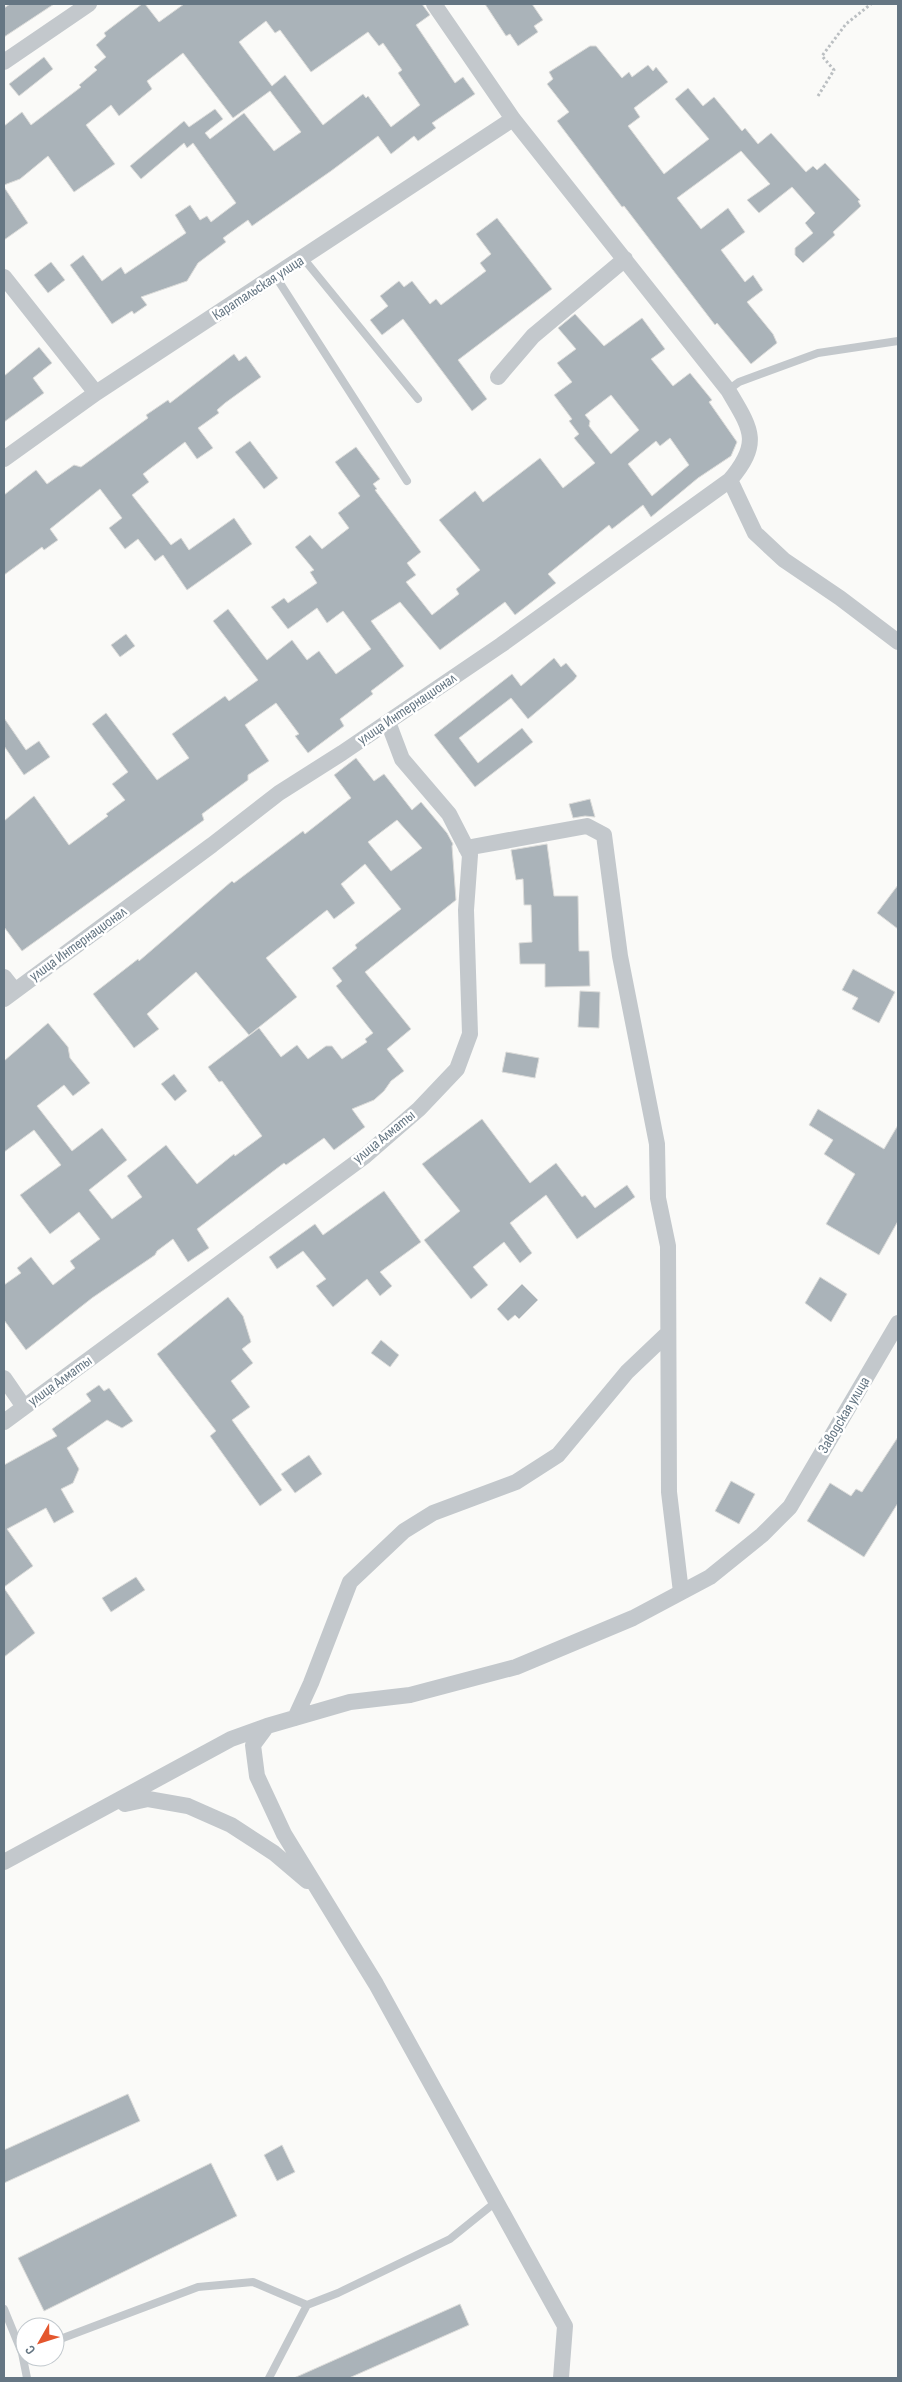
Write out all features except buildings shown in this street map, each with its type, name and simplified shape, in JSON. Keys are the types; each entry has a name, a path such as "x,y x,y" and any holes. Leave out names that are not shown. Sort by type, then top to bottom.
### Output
{"street":[{"path":"4,62 89,4"},
{"name":"улица Интернационал","path":"9,995 212,845 279,793 388,722 552,608 730,480 750,449 748,424 728,390 513,119 434,4"},
{"name":"Каратальская улица","path":"4,458 96,393 276,277 513,119"},
{"path":"498,377 534,336 624,259"},
{"path":"4,276 96,393"},
{"path":"730,480 755,533 784,560 840,598 898,642"},
{"name":"улица Алматы","path":"4,1422 365,1156 419,1109 457,1069 470,1034 466,910 470,855 449,814 402,760 388,722"},
{"path":"466,848 588,826 604,835 620,956 657,1144 658,1198 668,1246 669,1492 681,1592"},
{"path":"4,977 9,995"},
{"name":"Заводская улица","path":"106,1808 232,1739 266,1726 350,1702 410,1695 516,1667 634,1618 710,1577 762,1535 790,1506 898,1323"},
{"path":"294,1718 311,1683 350,1582 404,1531 433,1513 516,1482 558,1455 627,1372 668,1333"},
{"path":"4,1378 24,1407"},
{"path":"266,1726 253,1745 257,1776 284,1834 376,1984 565,2326 561,2378"},
{"path":"4,1862 106,1808 148,1799 188,1806 231,1825 274,1853 319,1892"}],"lane":[{"path":"304,258 418,399"},
{"path":"276,277 407,481"},
{"path":"728,390 739,382 818,353 898,341"},
{"path":"65,2337 198,2287 253,2282 307,2305 338,2294 450,2239 497,2201"},
{"path":"269,2378 307,2305"},
{"path":"4,2309 15,2333"}],"path":[{"path":"818,96 834,70 822,56 846,24 871,4"}]}
